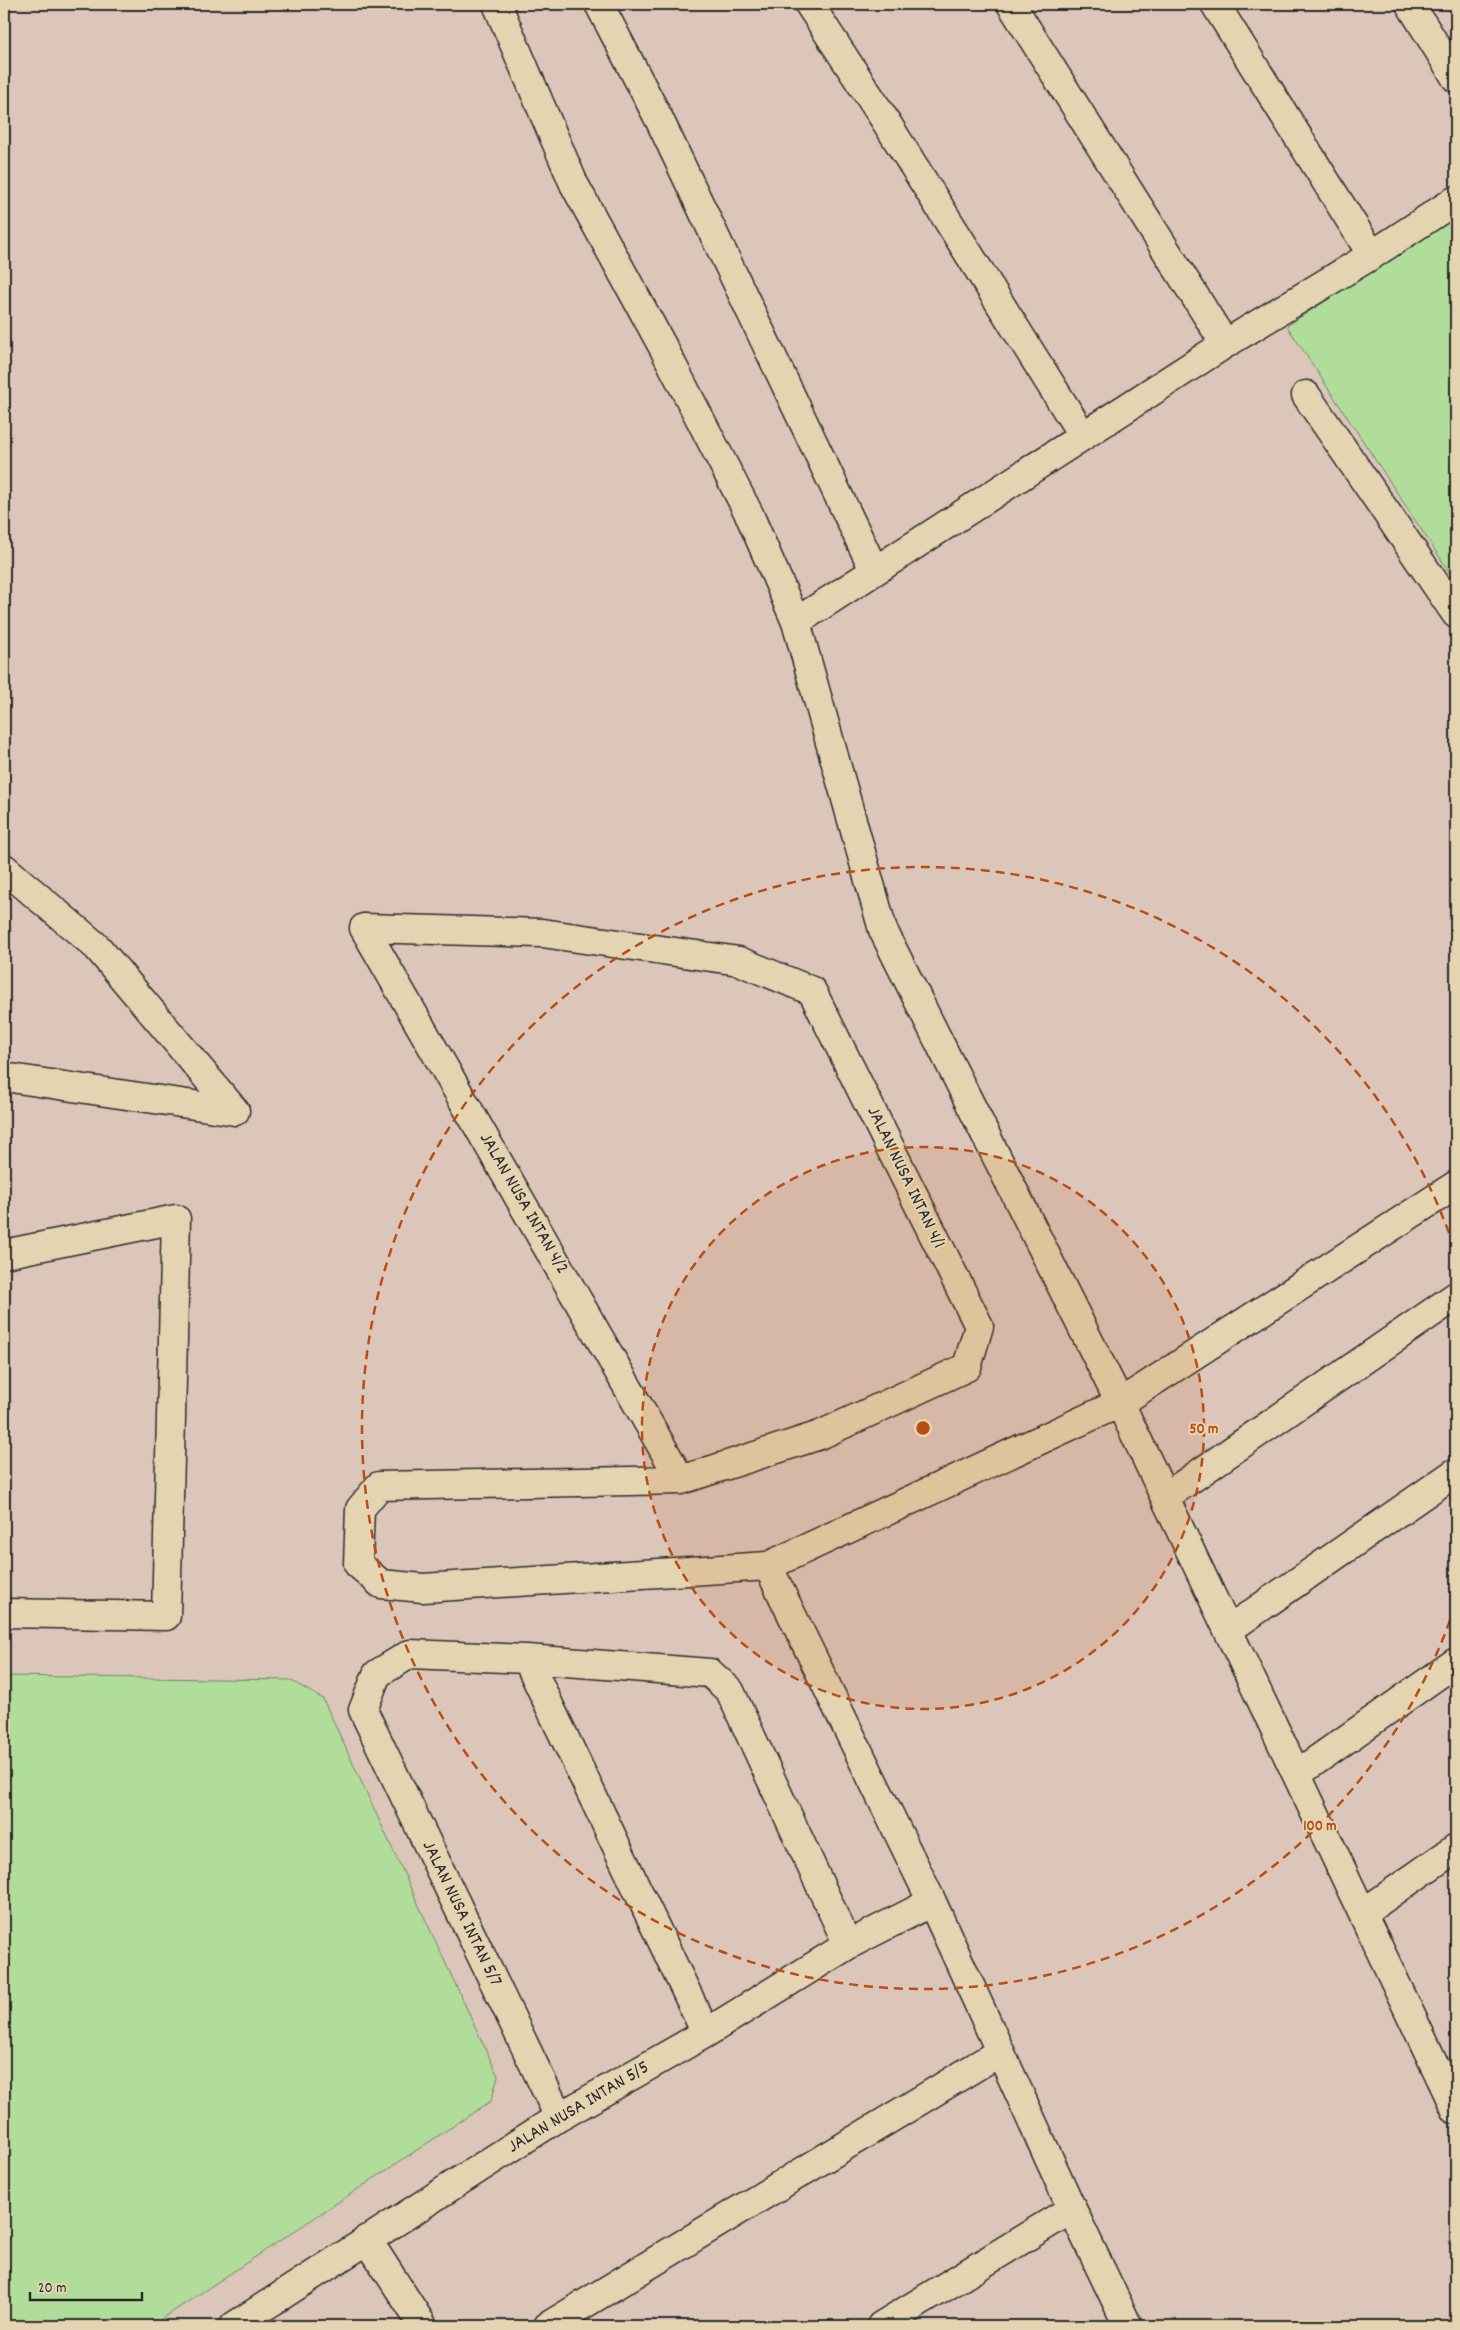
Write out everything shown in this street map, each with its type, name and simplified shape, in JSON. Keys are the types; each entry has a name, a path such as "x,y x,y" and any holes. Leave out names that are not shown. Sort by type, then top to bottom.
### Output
{"street":[{"path":"497,4 574,184 664,349 744,505 796,622 883,930 1120,1403 1362,1913 1448,2070 1456,2110"},
{"path":"598,4 659,119 874,570"},
{"path":"809,4 883,117 1083,436"},
{"path":"1011,4 1225,344"},
{"path":"1215,4 1372,255"},
{"path":"1410,4 1456,78"},
{"path":"796,622 1225,344 1372,255 1456,200"},
{"path":"1306,396 1456,614"},
{"path":"4,868 97,947 235,1112 4,1077"},
{"name":"JALAN NUSA INTAN 4/1","path":"364,928 542,933 739,962 812,992 978,1326 966,1367 820,1435 681,1480"},
{"name":"JALAN NUSA INTAN 4/2","path":"364,928 681,1480"},
{"path":"681,1480 379,1486 360,1508 358,1564 381,1584 423,1588 768,1566 1120,1403 1456,1185"},
{"path":"4,1254 176,1219 166,1616 4,1613"},
{"path":"1164,1497 1456,1296"},
{"path":"1228,1630 1456,1472"},
{"path":"768,1566 932,1902 1072,2209 1128,2326"},
{"name":"JALAN NUSA INTAN 5/7","path":"527,1659 410,1654 376,1674 362,1710 559,2117"},
{"path":"706,2033 527,1659 710,1673 730,1691 848,1945"},
{"path":"1297,1774 1456,1662"},
{"path":"1362,1913 1456,1848"},
{"name":"JALAN NUSA INTAN 5/5","path":"234,2326 559,2117 706,2033 848,1945 932,1902"},
{"path":"548,2326 1000,2052"},
{"path":"881,2326 1072,2209"},
{"path":"367,2239 423,2326"}],"green space":[{"path":"1456,216 1456,582 1287,326"},
{"path":"4,1676 290,1680 323,1699 498,2076 491,2101 151,2326 4,2326"}]}
